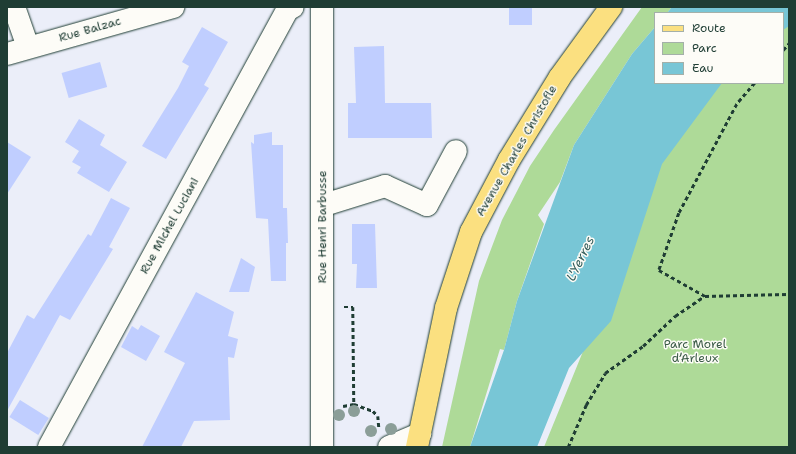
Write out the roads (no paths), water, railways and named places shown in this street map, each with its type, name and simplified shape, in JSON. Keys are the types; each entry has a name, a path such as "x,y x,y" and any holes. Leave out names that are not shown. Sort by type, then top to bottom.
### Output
{"main road":[{"name":"Avenue Charles Christofle","path":"419,441 446,308 471,232 509,160 560,77 611,7"}],"street":[{"path":"14,7 28,47"},
{"name":"Rue Balzac","path":"7,54 173,7"},
{"name":"Rue Michel Luciani","path":"49,447 288,10 293,7"},
{"name":"Rue Henri Barbusse","path":"322,7 324,205 322,447"},
{"path":"324,205 385,186 427,205 456,151"},
{"path":"384,439 419,441"}],"water":[{"path":"672,7 789,7 789,26 784,29 784,12 668,12"},
{"name":"L'Yerres","path":"654,28 654,84 721,84 662,164 611,321 569,368 537,447 470,447 504,350 517,301 574,145 632,54"}],"park label":[{"name":"Parc Morel d’Arleux","path":"695,352"}]}
